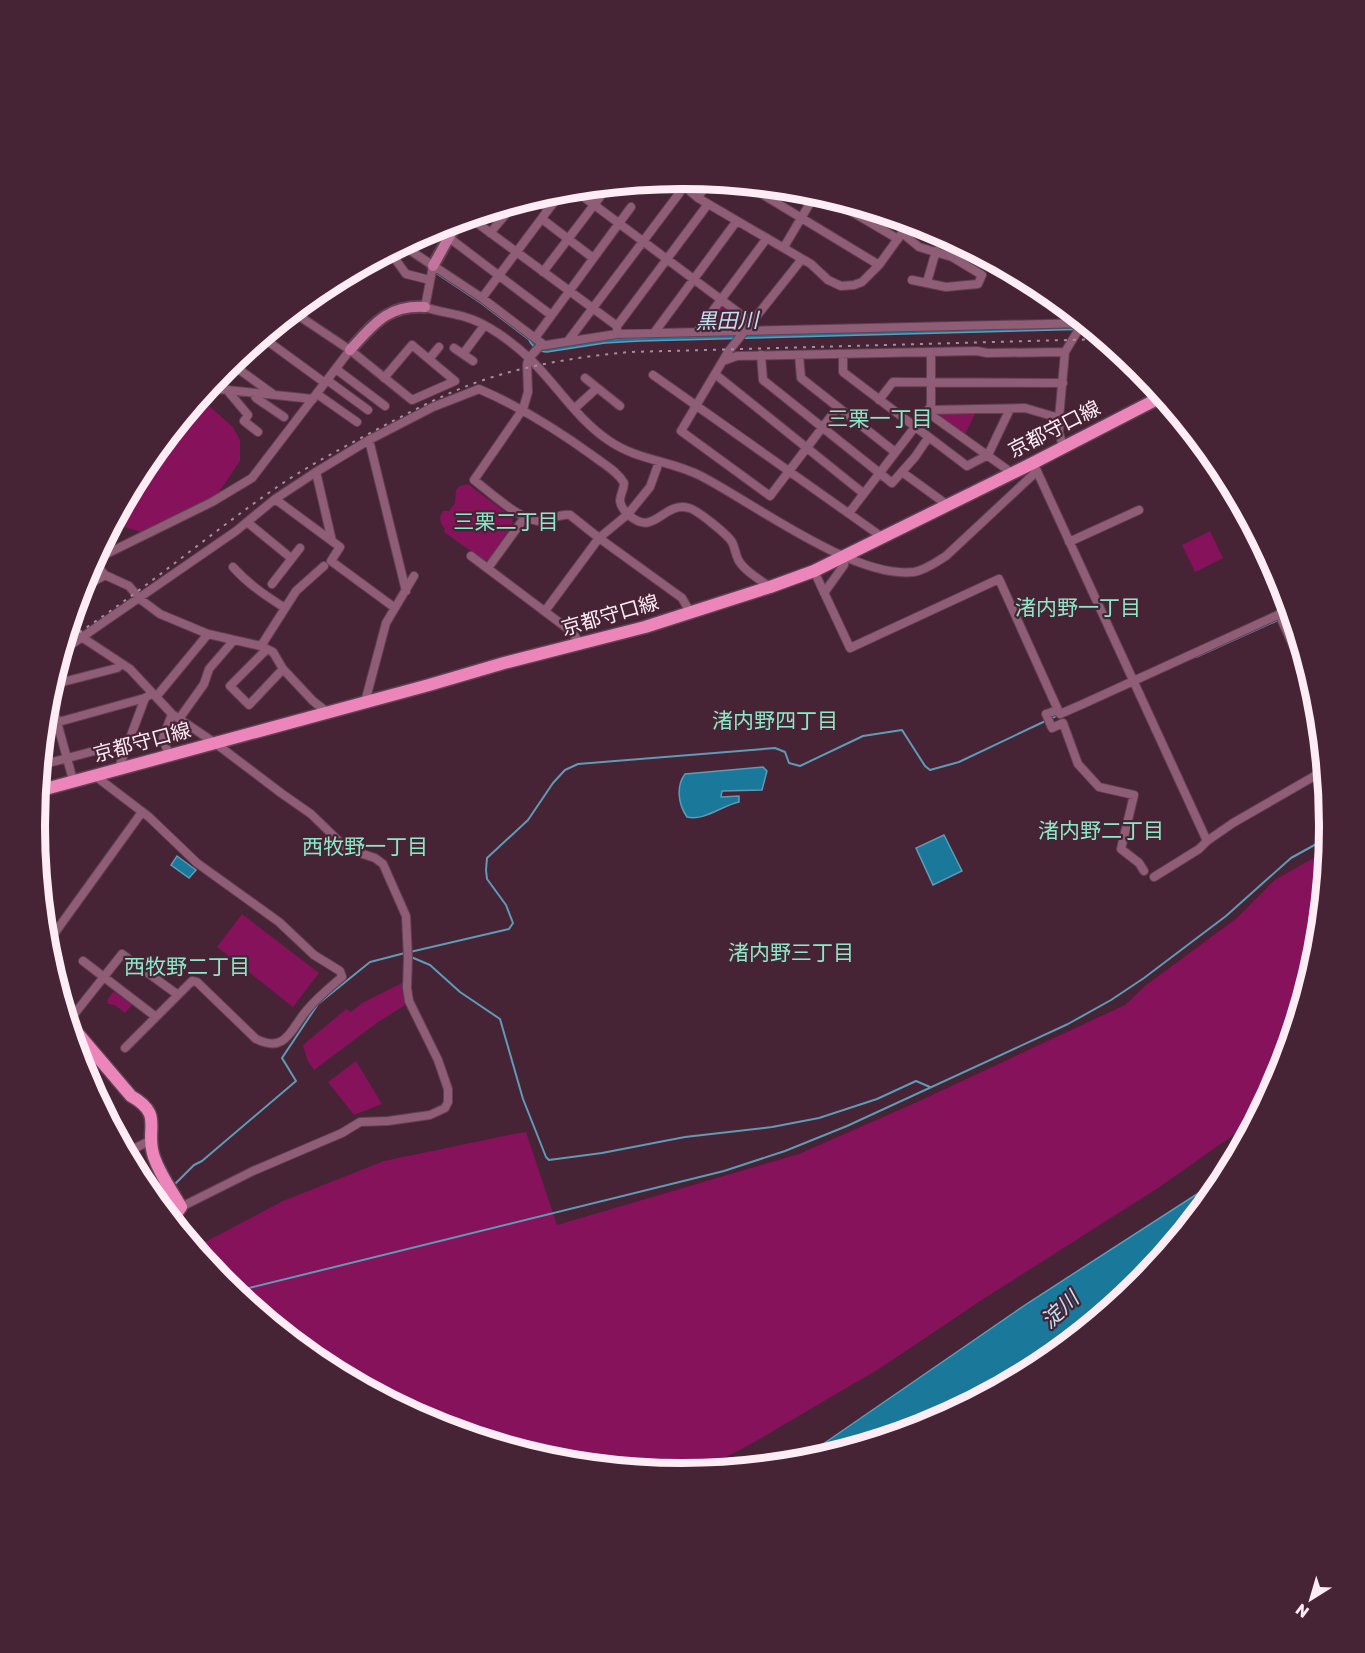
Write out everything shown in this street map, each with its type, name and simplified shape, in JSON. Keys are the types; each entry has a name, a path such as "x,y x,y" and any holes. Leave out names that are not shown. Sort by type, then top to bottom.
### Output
{"main road":[{"name":"京都守口線","path":"46,788 504,663 581,645 770,587 814,571 1012,473 1035,467 1062,446 1156,400"},
{"path":"82,1038 131,1096 143,1103 149,1110 154,1157 181,1207 176,1214"}],"street":[{"path":"568,341 682,189"},
{"path":"687,189 736,222 811,264 834,284 848,286 862,282 879,265 904,230"},
{"path":"698,198 703,190"},
{"path":"761,194 879,265"},
{"path":"583,197 751,322"},
{"path":"543,272 600,197"},
{"path":"482,298 554,202"},
{"path":"784,248 811,202"},
{"path":"617,330 666,259 708,204"},
{"path":"543,205 549,209"},
{"path":"535,338 631,207"},
{"path":"490,233 505,215"},
{"path":"861,215 919,247 952,256 982,275 978,284 946,287 912,280"},
{"path":"542,219 593,258"},
{"path":"654,333 736,222"},
{"path":"477,223 592,308 617,330"},
{"path":"425,307 432,272 450,234"},
{"path":"448,237 551,315"},
{"path":"697,332 767,238"},
{"path":"409,251 432,272 482,298 535,338 540,346"},
{"path":"927,282 936,251"},
{"path":"394,258 405,274 432,272"},
{"path":"802,259 741,335 681,431 770,496 838,407"},
{"path":"107,554 246,483 258,472 350,350 388,314 405,307 425,307 465,317 484,326 529,358 591,427 614,444 634,455 699,475 844,556 880,570 906,572 925,568 946,556 1035,467 1207,841"},
{"path":"300,317 350,350 384,378 412,400 455,381 412,345 384,378"},
{"path":"463,354 484,326"},
{"path":"690,612 682,598 570,515 545,520 525,517 474,480 523,409 528,392 527,364 529,358 540,346 617,330 741,335 1077,326"},
{"path":"1062,446 1059,418 1065,352 1080,328"},
{"path":"268,342 368,410"},
{"path":"429,359 439,347"},
{"path":"454,348 472,361"},
{"path":"849,513 932,406 931,352"},
{"path":"723,361 737,356 1065,352"},
{"path":"843,354 843,372 967,466 988,455 1010,409"},
{"path":"799,355 801,378 895,452"},
{"path":"761,356 763,380 892,483 928,438"},
{"path":"239,369 274,395"},
{"path":"336,369 385,406"},
{"path":"715,374 863,493"},
{"path":"653,375 882,537"},
{"path":"585,378 620,406"},
{"path":"879,400 893,382 1063,383"},
{"path":"72,645 140,599 247,522 275,499 316,472 369,440 433,407 479,388 523,409 578,445 621,478 624,488 620,502 628,514 640,523 650,523 672,508 689,508 698,512 733,543 735,554 741,564 770,587"},
{"path":"574,409 597,388"},
{"path":"219,389 274,395 315,396 357,422"},
{"path":"226,390 248,415 244,421 258,432"},
{"path":"254,393 256,398 284,417"},
{"path":"929,410 1025,408 1059,418"},
{"path":"929,410 931,415 1012,473"},
{"path":"369,440 406,591"},
{"path":"545,611 599,538 628,514 650,487 659,462"},
{"path":"316,472 332,541"},
{"path":"902,472 946,504"},
{"path":"275,499 340,547 332,561 395,608"},
{"path":"1069,542 1139,510"},
{"path":"488,568 525,517"},
{"path":"247,522 291,558"},
{"path":"272,584 300,548"},
{"path":"471,555 572,632 581,645"},
{"path":"824,593 844,565 844,556"},
{"path":"284,669 249,705 230,686 264,647 296,591 324,566"},
{"path":"233,567 245,580 285,608"},
{"path":"101,568 105,574 129,586 140,599 160,614 208,634 264,647 273,652 284,669 313,701 327,712"},
{"path":"814,571 850,648 999,579 1060,714 1135,685 1282,613"},
{"path":"95,580 105,574"},
{"path":"365,702 382,635 414,576"},
{"path":"1279,614 1293,646"},
{"path":"76,632 130,669 176,717 319,819 343,845 375,858 383,864 406,916 409,1001 438,1060 448,1089 448,1102 445,1108 430,1114 388,1121 360,1122 342,1133 253,1171 181,1207"},
{"path":"53,723 154,695 208,634"},
{"path":"169,756 163,738 176,717 204,684 209,669 234,640"},
{"path":"62,682 117,668 122,664"},
{"path":"118,770 145,698"},
{"path":"1058,710 1046,714 1047,717 1052,728 1063,723 1078,764 1099,787 1134,795 1121,849 1139,863 1144,871"},
{"path":"55,714 72,780"},
{"path":"48,763 128,741"},
{"path":"1154,877 1199,849 1207,841 1318,774"},
{"path":"94,775 142,812 197,863 279,922 303,945 340,971 342,977 306,1011 290,1035 278,1043 267,1044 256,1039 197,981 192,981 125,1048"},
{"path":"54,934 142,812"},
{"path":"74,1015 122,954 178,995"},
{"path":"83,961 156,1017"},
{"path":"133,1149 151,1140"}],"shaded area":[{"path":"722,304 732,311 728,317 736,323 732,328 709,329 705,326"},
{"path":"206,403 233,427 240,440 240,461 217,495 142,532 121,526 152,472"},
{"path":"942,412 976,412 965,434 940,417"},
{"path":"468,484 512,517 513,525 489,559 485,561 444,532 445,529 440,520 443,511 449,511 455,503 456,490"},
{"path":"1210,531 1223,558 1195,572 1182,545"},
{"path":"1319,855 1315,910 1298,991 1271,1070 1244,1128 1158,1188 980,1301 882,1367 744,1448 713,1463 641,1463 558,1452 478,1430 439,1415 364,1379 328,1357 262,1306 201,1244 283,1201 384,1161 526,1132 557,1225 799,1154 915,1103 1125,1005 1145,986 1237,918 1275,880"},
{"path":"242,914 319,973 293,1007 217,947"},
{"path":"404,982 407,1004 378,1022 314,1070 307,1059 303,1045 346,1009 351,1012 362,1003"},
{"path":"114,991 132,1005 125,1013 115,1005 108,1004 107,1000"},
{"path":"356,1061 382,1104 354,1115 328,1082"}],"water":[{"path":"1076,325 1081,329 640,341 605,343 547,352 535,348 528,337 537,344 624,338"},
{"path":"763,767 767,771 762,790 722,791 721,797 739,796 739,802 707,815 687,817 679,795 680,784 685,774"},
{"path":"944,835 962,871 933,885 916,848"},
{"path":"177,856 196,870 189,878 171,865"},
{"name":"淀川","path":"1209,1186 1162,1247 1133,1277 1103,1306 1037,1357 1001,1379 926,1415 887,1430 814,1450 1028,1303"}],"waterway":[{"name":"黒田川","path":"407,252 428,267"},
{"name":"黒田川","path":"433,271 481,303 531,341"},
{"path":"1196,657 1278,620"},
{"path":"410,952 509,929 513,923 506,905 487,879 487,858 528,820 553,783 565,770 578,764 775,748 785,752 789,763 800,766 863,736 902,730 925,766 930,770 959,762 1058,715"},
{"path":"245,1289 724,1171 785,1151 847,1126 1068,1024 1111,1000 1226,916 1291,858 1320,842"},
{"path":"173,1186 194,1165 202,1161 296,1081 282,1058 318,1004 370,962 405,953"},
{"path":"411,957 430,965 460,992 500,1019 523,1099 549,1160 602,1153 685,1137 772,1127 819,1118 877,1099 916,1081 930,1087"}],"railway":[{"path":"75,635 295,476 417,408 464,387 496,376 562,361 630,352 1094,339"}],"district":[{"name":"三栗一丁目","path":"880,419"},
{"name":"三栗二丁目","path":"506,522"},
{"name":"渚内野一丁目","path":"1078,608"},
{"name":"渚内野四丁目","path":"775,721"},
{"name":"渚内野二丁目","path":"1101,831"},
{"name":"西牧野一丁目","path":"365,847"},
{"name":"渚内野三丁目","path":"791,953"},
{"name":"西牧野二丁目","path":"187,967"}]}
